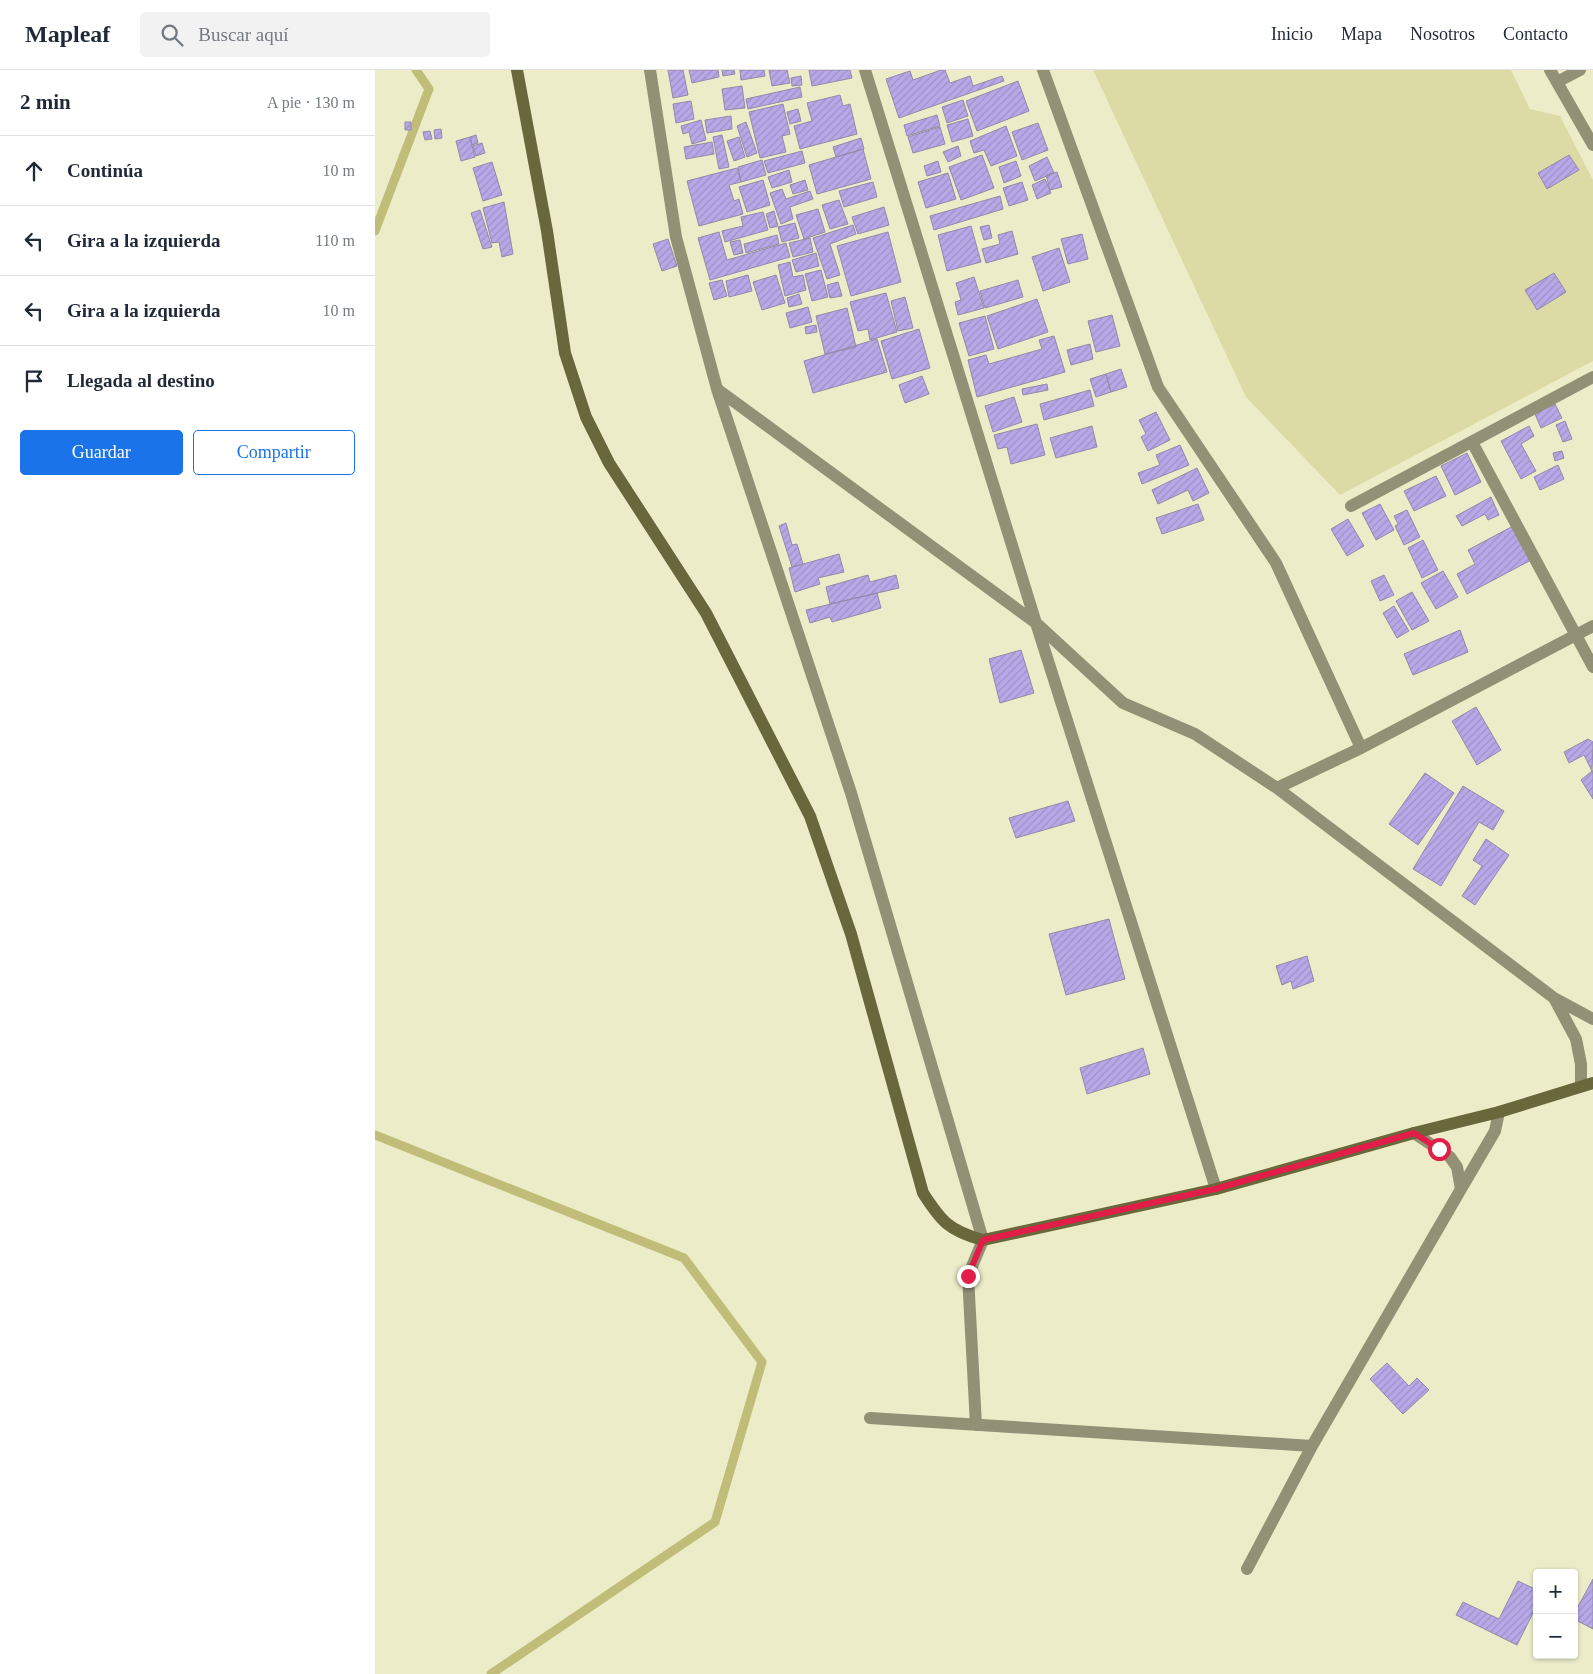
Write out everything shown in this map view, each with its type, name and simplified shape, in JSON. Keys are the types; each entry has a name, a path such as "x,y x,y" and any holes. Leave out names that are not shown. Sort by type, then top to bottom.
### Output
{"street":[{"path":"517,70 547,231 565,353 586,418 609,463 706,613 810,816 851,934 923,1193 936,1213 949,1226 965,1235 983,1240 1215,1189 1414,1133 1499,1112 1587,1084 1576,1039 1554,998"},
{"path":"650,70 676,237 717,389 851,793 983,1240 968,1276 976,1425"},
{"path":"865,70 1036,622 1215,1189"},
{"path":"1043,70 1158,387 1276,563 1361,748"},
{"path":"1550,70 1593,145"},
{"path":"1557,82 1580,70"},
{"path":"1351,506 1593,377"},
{"path":"717,389 1036,622 1123,703 1195,734 1277,788 1554,998 1593,1019"},
{"path":"1472,442 1593,667"},
{"path":"1277,788 1361,748 1593,626"},
{"path":"1247,1569 1312,1446 1495,1131 1499,1112"},
{"path":"1414,1133 1450,1157 1457,1167 1461,1189"},
{"path":"871,1418 1312,1446"}],"shaded area":[{"path":"1093,70 1511,70 1530,109 1560,116 1593,180 1593,361 1340,495 1246,397"}],"building":[{"path":"668,70 683,70 688,95 673,98"},
{"path":"689,70 718,70 719,77 692,83"},
{"path":"722,70 734,70 735,74 723,76"},
{"path":"740,70 764,70 765,76 741,80"},
{"path":"769,70 787,70 790,83 772,86"},
{"path":"809,70 850,70 852,78 812,86"},
{"path":"945,70 950,83 970,76 973,86 1002,76 1004,81 899,118 886,79 910,71 913,80"},
{"path":"801,76 802,85 792,86 791,78"},
{"path":"1018,81 1029,111 977,131 966,101"},
{"path":"742,86 745,108 725,110 722,89"},
{"path":"800,87 802,97 748,109 746,99"},
{"path":"840,95 843,106 850,104 857,134 800,149 794,126 812,121 807,103"},
{"path":"963,100 968,116 947,123 942,107"},
{"path":"691,101 694,119 676,123 673,104"},
{"path":"783,104 790,134 782,136 786,152 760,158 749,112"},
{"path":"798,109 801,121 790,124 787,112"},
{"path":"937,115 940,126 907,136 904,125"},
{"path":"731,116 732,129 707,133 705,120"},
{"path":"968,119 973,136 952,142 947,125"},
{"path":"701,120 706,140 692,144 689,132 683,134 681,126"},
{"path":"405,122 411,122 411,130 405,130"},
{"path":"746,122 757,153 747,157 737,126"},
{"path":"1038,123 1048,150 1022,160 1012,132"},
{"path":"1006,126 1017,156 991,166 984,150 974,153 970,141"},
{"path":"940,127 945,144 913,153 908,137"},
{"path":"441,129 442,138 435,139 434,130"},
{"path":"430,131 432,139 425,140 423,132"},
{"path":"476,135 478,143 472,145 470,137"},
{"path":"722,135 729,167 719,169 713,137"},
{"path":"470,137 475,157 461,161 456,141"},
{"path":"739,137 745,157 734,161 727,141"},
{"path":"861,138 864,149 836,157 833,147"},
{"path":"712,142 714,154 686,159 684,147"},
{"path":"482,143 485,153 476,156 473,146"},
{"path":"958,146 961,156 948,162 943,152"},
{"path":"863,149 871,179 817,194 809,165"},
{"path":"802,151 805,163 768,173 764,161"},
{"path":"982,155 994,188 961,200 949,167"},
{"path":"1569,155 1579,170 1547,189 1538,173"},
{"path":"1047,157 1054,173 1035,181 1029,166"},
{"path":"762,160 766,175 741,182 738,167"},
{"path":"938,161 941,172 927,176 924,166"},
{"path":"1016,161 1021,176 1004,183 999,167"},
{"path":"492,162 502,195 483,201 473,168"},
{"path":"737,168 741,182 729,185 734,201 739,199 743,214 699,226 687,181"},
{"path":"789,170 792,182 772,188 768,177"},
{"path":"1057,172 1062,187 1050,190 1046,175"},
{"path":"948,173 956,199 926,208 918,182"},
{"path":"1045,179 1051,193 1037,199 1032,185"},
{"path":"763,180 770,205 747,212 739,187"},
{"path":"805,180 808,190 793,194 790,185"},
{"path":"873,182 877,197 844,207 839,191"},
{"path":"1022,182 1028,200 1009,206 1003,188"},
{"path":"782,189 786,199 810,191 813,199 790,207 793,219 781,224 770,193"},
{"path":"1000,196 1003,209 934,230 930,216"},
{"path":"839,200 848,224 830,229 822,205"},
{"path":"504,202 513,254 502,257 499,242 492,243 483,208"},
{"path":"884,207 889,225 858,234 852,217"},
{"path":"818,209 825,232 804,239 796,215"},
{"path":"480,210 492,247 483,249 471,213"},
{"path":"774,211 778,226 770,228 766,214"},
{"path":"763,212 768,230 725,242 722,231 743,226 741,217"},
{"path":"795,223 799,238 782,242 778,227"},
{"path":"853,225 856,234 830,244 840,275 827,279 813,238"},
{"path":"989,225 992,238 984,240 980,227"},
{"path":"971,226 981,262 947,271 938,235"},
{"path":"1012,231 1018,254 986,263 982,249 1000,244 998,235"},
{"path":"719,232 727,260 786,243 790,257 710,280 698,238"},
{"path":"888,232 901,282 851,296 837,246"},
{"path":"1082,234 1088,259 1068,264 1061,239"},
{"path":"777,235 779,244 746,253 744,244"},
{"path":"810,238 813,252 793,257 789,243"},
{"path":"668,239 677,266 662,271 653,244"},
{"path":"740,240 743,253 734,255 730,242"},
{"path":"1059,248 1070,282 1043,291 1032,257"},
{"path":"816,253 819,266 796,272 792,260"},
{"path":"790,262 793,277 803,275 806,290 785,296 778,265"},
{"path":"821,270 828,297 812,301 805,274"},
{"path":"1554,273 1566,292 1537,310 1525,290"},
{"path":"748,275 752,291 729,297 726,281"},
{"path":"776,275 785,303 762,310 753,282"},
{"path":"974,277 984,308 958,315 955,302 961,300 956,283"},
{"path":"722,280 727,296 714,300 709,283"},
{"path":"1018,280 1023,297 985,308 980,291"},
{"path":"838,282 842,296 830,298 827,285"},
{"path":"886,293 897,332 870,340 868,329 858,331 850,302"},
{"path":"799,294 802,304 789,307 787,298"},
{"path":"905,297 913,328 898,331 891,301"},
{"path":"1037,299 1048,332 998,349 987,316"},
{"path":"808,307 812,322 790,328 786,313"},
{"path":"847,308 856,347 825,354 816,316"},
{"path":"1112,315 1120,346 1096,352 1088,321"},
{"path":"985,316 994,349 969,356 959,323"},
{"path":"816,325 817,332 806,334 805,327"},
{"path":"919,329 930,368 892,379 881,341"},
{"path":"1054,336 1065,372 977,397 968,360 986,355 989,364 1042,349 1039,340"},
{"path":"877,339 887,372 813,393 804,361"},
{"path":"1090,344 1093,359 1071,365 1067,350"},
{"path":"1121,369 1127,387 1111,392 1106,374"},
{"path":"1106,374 1111,392 1096,397 1090,379"},
{"path":"922,376 929,394 905,403 899,385"},
{"path":"1047,384 1048,390 1023,395 1022,389"},
{"path":"1090,390 1094,406 1044,420 1040,404"},
{"path":"1014,397 1022,422 993,432 985,406"},
{"path":"1555,404 1562,418 1541,428 1535,414"},
{"path":"1156,412 1170,440 1148,451 1141,437 1146,434 1139,420"},
{"path":"1565,421 1572,439 1563,442 1556,425"},
{"path":"1037,424 1045,455 1011,464 1007,447 998,449 994,435"},
{"path":"1092,426 1097,447 1056,458 1050,438"},
{"path":"1529,426 1534,436 1521,444 1536,471 1521,479 1501,441"},
{"path":"1180,445 1189,465 1142,484 1138,473 1160,465 1156,455"},
{"path":"1562,451 1564,458 1555,461 1553,453"},
{"path":"1467,453 1481,482 1455,495 1441,466"},
{"path":"1558,465 1564,479 1540,490 1534,477"},
{"path":"1197,468 1209,493 1193,501 1188,490 1158,504 1152,490"},
{"path":"1436,476 1446,496 1414,511 1404,491"},
{"path":"1491,497 1499,515 1488,520 1485,514 1462,526 1456,516"},
{"path":"1198,504 1204,520 1162,534 1156,518"},
{"path":"1380,504 1394,530 1376,540 1362,513"},
{"path":"1407,510 1420,537 1404,545 1395,526 1398,524 1394,516"},
{"path":"1348,519 1364,546 1347,556 1331,529"},
{"path":"786,523 792,545 797,544 803,564 792,567 779,526"},
{"path":"1515,525 1533,559 1467,594 1457,574 1475,564 1468,550"},
{"path":"1423,540 1438,570 1422,578 1408,548"},
{"path":"839,554 844,572 818,578 820,584 795,592 789,568"},
{"path":"1443,571 1458,597 1436,609 1421,583"},
{"path":"868,575 870,582 896,575 899,588 830,604 826,587"},
{"path":"1384,575 1394,595 1380,601 1371,581"},
{"path":"1412,592 1429,621 1412,630 1396,601"},
{"path":"877,593 881,608 832,622 830,617 810,623 806,610"},
{"path":"1394,606 1409,631 1397,638 1383,613"},
{"path":"1460,630 1468,652 1413,675 1404,654"},
{"path":"1021,650 1034,693 1000,703 989,659"},
{"path":"1476,707 1501,750 1477,765 1452,721"},
{"path":"1588,739 1593,742 1592,771 1584,755 1569,763 1564,752"},
{"path":"1593,771 1593,799 1581,780"},
{"path":"1425,773 1454,793 1418,845 1389,824"},
{"path":"1463,786 1504,811 1493,830 1479,822 1441,886 1413,869"},
{"path":"1068,801 1075,821 1016,838 1009,818"},
{"path":"1486,839 1509,855 1475,905 1462,896 1482,866 1473,860"},
{"path":"1109,919 1125,979 1066,995 1049,934"},
{"path":"1307,956 1314,981 1293,989 1291,981 1282,985 1276,966"},
{"path":"1143,1048 1150,1074 1087,1094 1080,1068"},
{"path":"1387,1363 1409,1386 1417,1378 1429,1390 1403,1414 1370,1379"},
{"path":"1593,1579 1593,1629 1578,1621 1578,1607"},
{"path":"1518,1581 1533,1588 1533,1613 1517,1645 1456,1615 1463,1602 1499,1619"}],"waterway":[{"path":"375,231 429,89 416,70"},
{"path":"375,1135 684,1258 762,1362 715,1522 491,1674"}],"route":[{"path":"968,1276 983,1240 1215,1189 1414,1133 1439,1149"}]}
